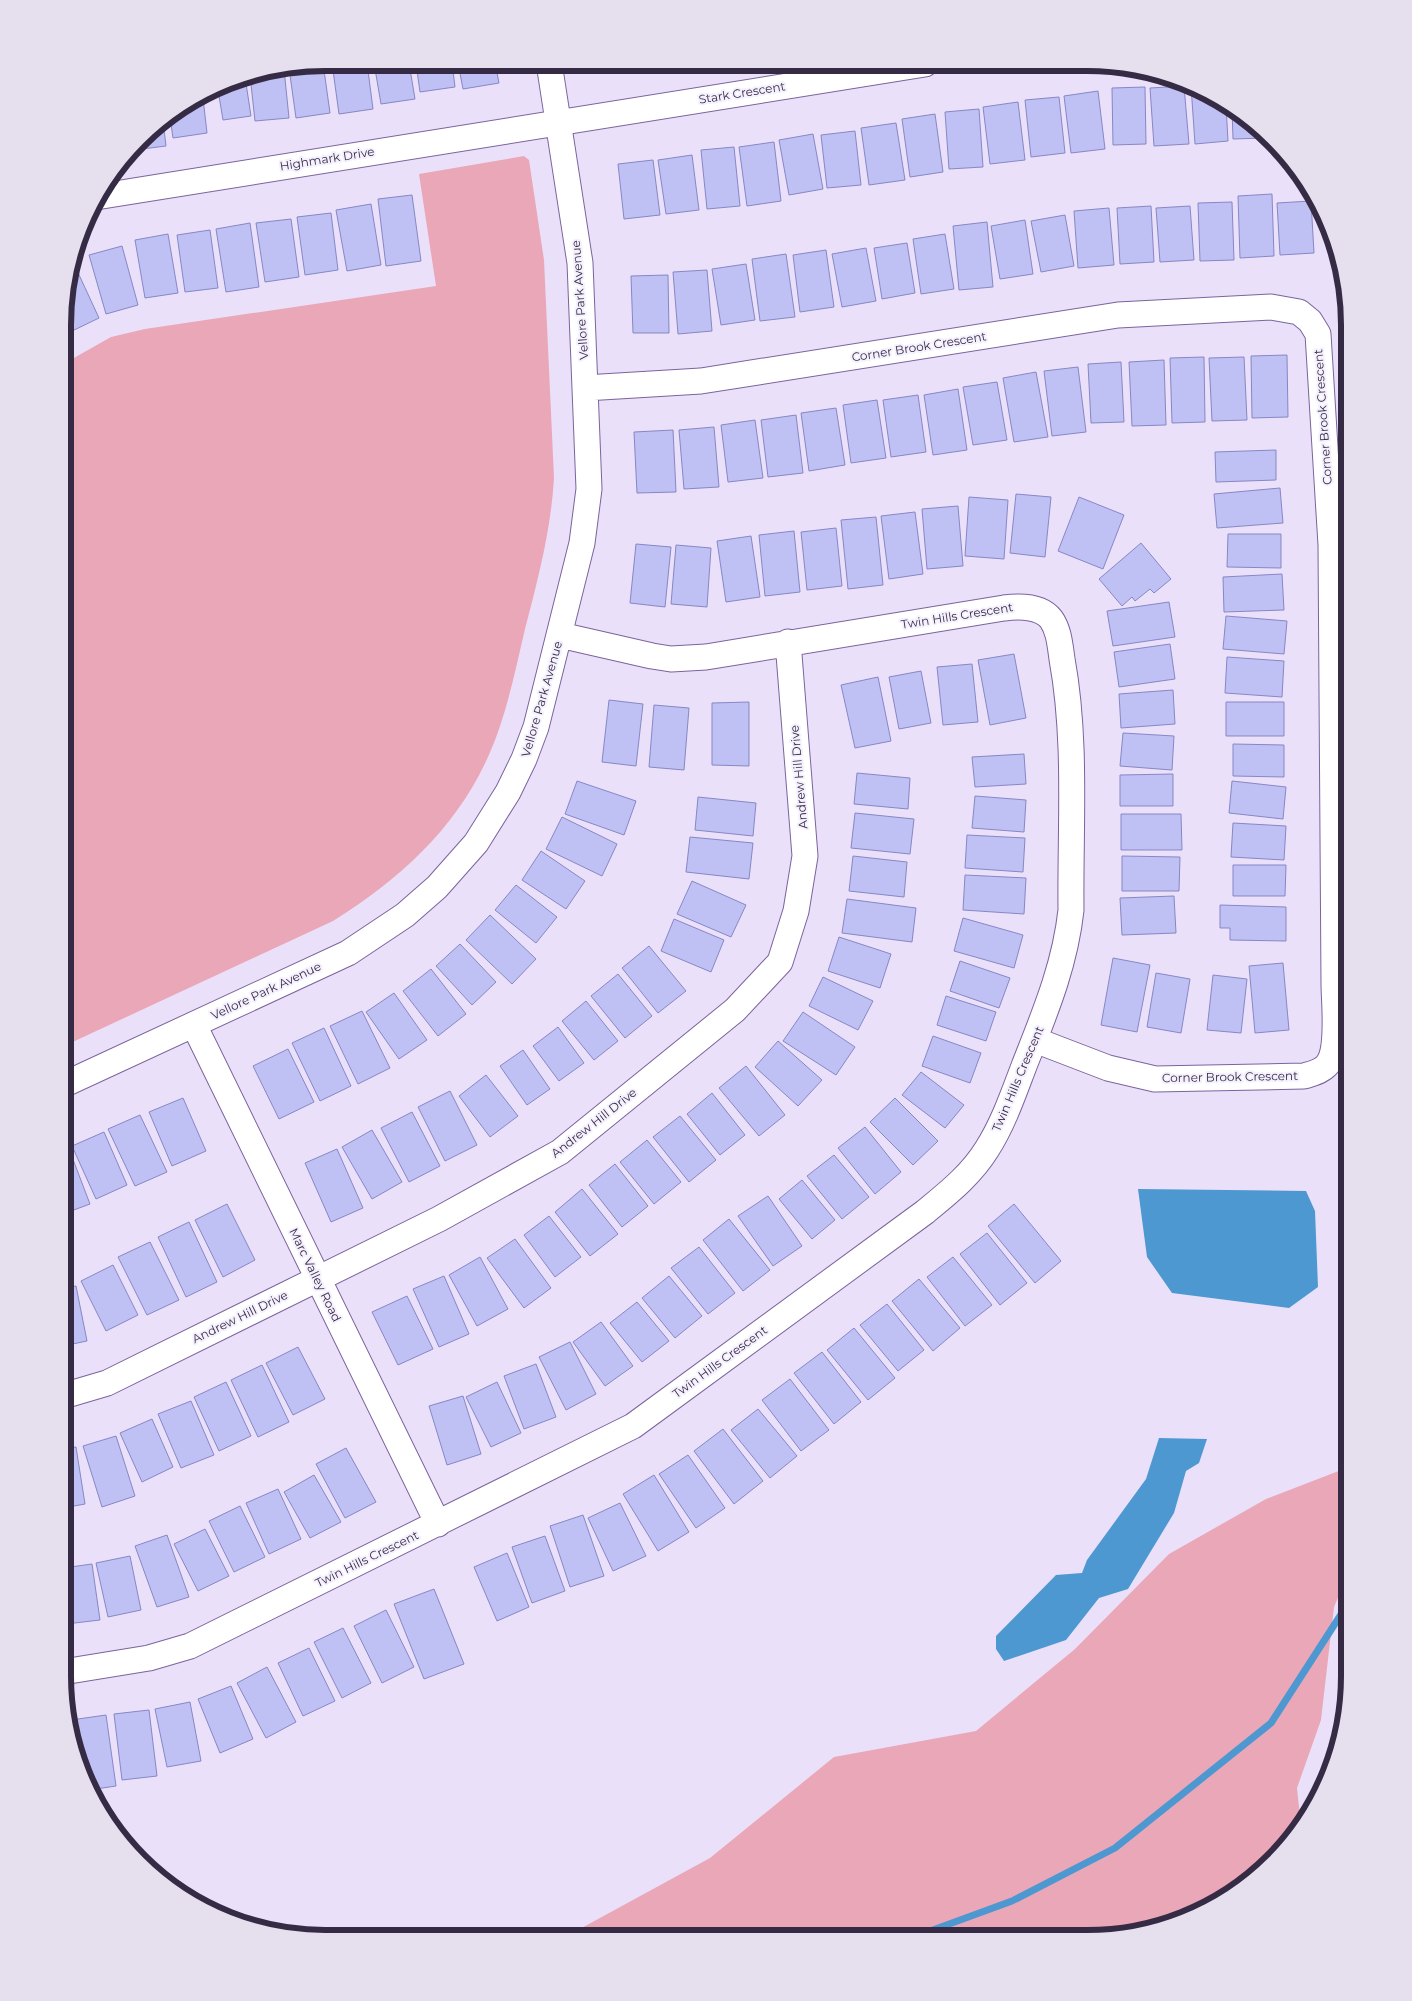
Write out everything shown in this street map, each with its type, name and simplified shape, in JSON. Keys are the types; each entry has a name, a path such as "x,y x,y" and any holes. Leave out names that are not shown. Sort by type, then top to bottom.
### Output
{"street":[{"name":"Vellore Park Avenue","path":"71,1082 348,953 405,915 455,868 493,818 524,759 538,720 560,635 582,542 588,501 580,264 550,71"},
{"name":"Stark Crescent","path":"559,122 881,71"},
{"name":"Highmark Drive","path":"107,195 559,122"},
{"name":"Corner Brook Crescent","path":"585,388 701,381 1118,315 1271,306 1299,312 1310,322 1318,334 1331,545 1334,984 1334,1039 1331,1058 1326,1066 1316,1073 1304,1076 1155,1079 1108,1068 1034,1040"},
{"name":"Twin Hills Crescent","path":"71,1671 149,1658 190,1646 633,1426 926,1212 969,1173 986,1150 1001,1123 1064,958 1071,910 1069,703 1058,633 1050,618 1036,609 1021,606 788,642 739,653 671,659 560,635"},
{"name":"Andrew Hill Drive","path":"71,1394 107,1383 439,1219 560,1152 735,1010 780,962 796,911 805,856 788,642"},
{"name":"Marc Valley Road","path":"194,1025 438,1524"}],"shaded area":[{"path":"524,156 529,160 544,260 554,478 547,535 539,573 513,680 498,732 485,763 470,791 452,817 410,863 360,903 333,921 71,1043 71,360 111,337 145,329 436,286 419,174"},
{"path":"1341,1470 1341,1591 1334,1607 1321,1720 1297,1788 1300,1814 1278,1843 1254,1867 1214,1896 1199,1904 1153,1921 1120,1928 1087,1930 578,1930 710,1858 834,1757 976,1731 1075,1649 1169,1554 1266,1499"}],"water":[{"path":"1138,1189 1306,1191 1315,1211 1318,1287 1289,1308 1172,1293 1147,1257"},
{"path":"1159,1438 1207,1439 1199,1463 1186,1471 1174,1513 1128,1589 1099,1598 1066,1640 1004,1661 996,1649 996,1636 1056,1575 1082,1573 1087,1560 1146,1479"}],"building":[{"path":"324,71 330,113 296,118 290,73"},
{"path":"333,71 368,71 373,109 339,114"},
{"path":"375,71 410,71 415,99 381,104"},
{"path":"417,71 453,71 455,87 420,92"},
{"path":"460,71 497,71 499,83 463,89"},
{"path":"285,74 289,118 255,121 251,83"},
{"path":"246,84 251,116 223,120 219,95"},
{"path":"1145,87 1146,144 1113,145 1112,88"},
{"path":"1172,87 1184,91 1189,144 1154,146 1150,88"},
{"path":"1098,91 1105,149 1071,153 1064,96"},
{"path":"1192,94 1226,113 1228,141 1195,144"},
{"path":"1059,97 1065,153 1031,157 1025,100"},
{"path":"203,102 207,133 173,138 171,124"},
{"path":"1018,102 1025,160 990,164 983,107"},
{"path":"979,109 983,167 949,169 945,112"},
{"path":"935,114 943,172 910,177 902,119"},
{"path":"1232,117 1258,138 1233,139"},
{"path":"896,123 905,180 869,185 861,128"},
{"path":"164,129 166,146 143,149"},
{"path":"855,131 861,185 827,188 821,135"},
{"path":"813,134 823,189 789,195 779,140"},
{"path":"774,142 781,201 747,206 739,147"},
{"path":"734,147 740,206 707,209 701,150"},
{"path":"692,155 699,210 666,214 658,160"},
{"path":"653,160 660,215 624,219 618,164"},
{"path":"1272,194 1274,256 1240,258 1238,196"},
{"path":"412,195 421,261 386,266 378,199"},
{"path":"1309,201 1311,206 1314,253 1280,255 1277,203"},
{"path":"1232,202 1234,260 1200,261 1198,203"},
{"path":"371,204 381,265 347,271 336,210"},
{"path":"1151,206 1154,262 1120,264 1117,208"},
{"path":"1190,206 1194,260 1160,262 1156,208"},
{"path":"1109,208 1114,265 1078,268 1074,211"},
{"path":"331,213 338,270 305,275 297,217"},
{"path":"1065,215 1074,266 1041,272 1031,221"},
{"path":"291,219 299,277 265,282 256,223"},
{"path":"1025,220 1033,274 1000,279 991,226"},
{"path":"987,222 993,287 959,290 953,226"},
{"path":"250,223 259,287 226,292 216,229"},
{"path":"210,230 218,288 185,292 177,235"},
{"path":"168,234 178,293 145,298 135,240"},
{"path":"945,234 954,289 921,294 913,239"},
{"path":"907,243 915,293 882,299 874,248"},
{"path":"122,246 138,305 106,314 89,255"},
{"path":"866,248 876,301 842,307 832,254"},
{"path":"826,250 834,307 800,312 793,255"},
{"path":"786,254 795,317 760,321 752,259"},
{"path":"746,264 755,320 721,325 712,269"},
{"path":"707,270 712,331 678,334 673,272"},
{"path":"77,271 99,318 71,332 73,292"},
{"path":"668,275 669,333 633,333 631,276"},
{"path":"1287,355 1288,417 1252,418 1251,356"},
{"path":"1204,357 1205,422 1172,423 1170,358"},
{"path":"1244,357 1247,420 1212,421 1209,358"},
{"path":"1164,360 1166,425 1132,426 1129,362"},
{"path":"1121,362 1124,422 1091,423 1088,364"},
{"path":"1078,367 1086,432 1052,436 1044,371"},
{"path":"1036,372 1048,437 1014,442 1003,378"},
{"path":"997,382 1007,440 973,445 963,387"},
{"path":"958,389 967,450 933,455 924,395"},
{"path":"918,395 926,452 891,457 883,400"},
{"path":"877,400 886,458 851,463 843,405"},
{"path":"836,408 845,465 809,471 801,413"},
{"path":"796,415 803,473 768,477 761,420"},
{"path":"755,420 763,478 728,482 721,425"},
{"path":"714,427 719,487 684,489 679,430"},
{"path":"673,430 676,492 637,493 634,432"},
{"path":"1276,450 1276,480 1216,482 1215,452"},
{"path":"1280,488 1283,523 1217,528 1214,494"},
{"path":"1016,494 1051,497 1045,557 1010,553"},
{"path":"969,497 1008,500 1004,559 965,556"},
{"path":"1079,497 1124,515 1103,569 1058,551"},
{"path":"958,506 963,566 927,569 922,509"},
{"path":"915,512 923,574 889,579 881,516"},
{"path":"876,517 883,585 848,589 841,520"},
{"path":"836,528 842,586 807,590 801,532"},
{"path":"794,531 800,592 765,596 759,535"},
{"path":"1228,534 1281,534 1281,568 1227,567"},
{"path":"751,536 760,597 726,602 717,541"},
{"path":"1141,543 1171,579 1154,593 1150,589 1135,601 1132,597 1122,606 1099,579"},
{"path":"636,544 671,547 665,607 630,603"},
{"path":"676,545 711,548 707,607 671,604"},
{"path":"1282,574 1284,610 1224,612 1223,577"},
{"path":"1169,602 1175,637 1113,646 1107,611"},
{"path":"1226,616 1287,621 1284,654 1223,649"},
{"path":"1170,644 1175,679 1119,687 1114,652"},
{"path":"1014,654 1026,718 990,725 978,660"},
{"path":"1227,657 1284,661 1282,697 1225,693"},
{"path":"972,664 978,722 943,725 937,667"},
{"path":"921,671 931,723 899,729 889,677"},
{"path":"878,677 891,741 855,748 841,685"},
{"path":"1173,690 1175,724 1121,728 1119,694"},
{"path":"609,700 643,704 636,766 602,762"},
{"path":"749,702 749,766 712,765 712,703"},
{"path":"1226,702 1284,702 1284,736 1226,736"},
{"path":"654,705 689,708 684,770 649,767"},
{"path":"1123,733 1174,736 1172,770 1120,766"},
{"path":"1233,744 1284,745 1284,777 1233,776"},
{"path":"1024,754 1026,784 975,787 972,757"},
{"path":"857,773 910,778 908,809 854,804"},
{"path":"1173,774 1173,806 1120,806 1120,775"},
{"path":"577,781 636,801 624,835 565,814"},
{"path":"1232,781 1286,787 1283,819 1229,813"},
{"path":"975,796 1026,800 1024,832 972,828"},
{"path":"698,797 756,803 753,836 695,830"},
{"path":"855,813 914,819 910,854 851,848"},
{"path":"1121,814 1181,814 1182,850 1121,850"},
{"path":"562,817 617,844 602,876 546,849"},
{"path":"1233,823 1286,826 1284,860 1231,857"},
{"path":"967,835 1025,838 1023,872 965,868"},
{"path":"690,837 753,843 749,879 686,872"},
{"path":"541,851 585,881 566,909 522,880"},
{"path":"853,856 907,862 904,897 849,891"},
{"path":"1122,856 1180,857 1179,891 1122,891"},
{"path":"1233,865 1286,865 1285,896 1233,896"},
{"path":"965,875 1026,878 1024,914 963,910"},
{"path":"692,881 746,905 731,937 677,914"},
{"path":"516,885 557,917 536,943 495,910"},
{"path":"1174,896 1176,933 1122,935 1120,898"},
{"path":"847,899 916,908 912,942 842,933"},
{"path":"1220,905 1286,907 1286,941 1230,940 1230,928 1220,928"},
{"path":"490,915 536,959 512,984 466,940"},
{"path":"963,918 1023,935 1014,968 954,951"},
{"path":"674,919 724,940 711,972 661,951"},
{"path":"839,937 891,954 880,988 828,971"},
{"path":"460,944 496,982 472,1005 436,966"},
{"path":"649,946 686,991 658,1013 622,968"},
{"path":"1113,958 1150,965 1137,1032 1101,1025"},
{"path":"960,961 1010,978 999,1008 950,991"},
{"path":"1283,963 1289,1030 1255,1033 1249,966"},
{"path":"431,969 466,1014 438,1036 403,991"},
{"path":"1156,973 1190,979 1181,1033 1147,1027"},
{"path":"618,974 652,1016 625,1038 591,996"},
{"path":"1213,975 1247,979 1241,1033 1207,1030"},
{"path":"823,977 873,1001 858,1030 809,1006"},
{"path":"394,993 427,1040 399,1059 366,1012"},
{"path":"946,996 996,1012 986,1041 937,1025"},
{"path":"586,1001 618,1041 594,1060 562,1021"},
{"path":"362,1011 390,1068 358,1084 330,1026"},
{"path":"803,1012 855,1047 836,1075 783,1041"},
{"path":"558,1027 584,1063 559,1081 533,1046"},
{"path":"324,1028 351,1086 320,1101 292,1043"},
{"path":"933,1036 981,1053 970,1083 922,1066"},
{"path":"778,1041 822,1080 798,1106 755,1067"},
{"path":"288,1049 314,1102 279,1119 253,1066"},
{"path":"523,1050 550,1089 527,1105 500,1066"},
{"path":"746,1066 785,1115 759,1136 719,1088"},
{"path":"921,1072 964,1105 945,1128 902,1095"},
{"path":"486,1075 518,1116 490,1137 459,1096"},
{"path":"450,1091 477,1145 445,1161 418,1107"},
{"path":"712,1093 745,1135 720,1155 687,1114"},
{"path":"183,1098 206,1151 172,1166 149,1112"},
{"path":"895,1098 938,1141 913,1165 870,1122"},
{"path":"412,1112 440,1166 409,1182 381,1128"},
{"path":"140,1115 167,1172 135,1186 108,1129"},
{"path":"680,1116 716,1160 689,1182 653,1137"},
{"path":"865,1127 901,1172 875,1194 838,1148"},
{"path":"372,1130 402,1182 372,1199 342,1147"},
{"path":"104,1132 127,1185 96,1199 72,1146"},
{"path":"647,1140 681,1182 654,1204 620,1162"},
{"path":"337,1149 363,1208 331,1222 305,1163"},
{"path":"71,1154 90,1204 71,1211"},
{"path":"834,1155 869,1197 842,1219 807,1176"},
{"path":"615,1164 648,1206 622,1227 589,1185"},
{"path":"802,1180 835,1220 812,1239 779,1199"},
{"path":"582,1189 618,1234 590,1256 555,1212"},
{"path":"768,1196 802,1246 773,1266 738,1216"},
{"path":"227,1204 255,1260 223,1277 195,1220"},
{"path":"1014,1204 1061,1261 1035,1283 988,1226"},
{"path":"549,1216 581,1257 555,1277 524,1235"},
{"path":"729,1219 770,1270 743,1291 703,1240"},
{"path":"189,1222 217,1282 186,1297 158,1237"},
{"path":"987,1233 1027,1283 1000,1305 960,1254"},
{"path":"515,1239 551,1288 524,1308 487,1258"},
{"path":"150,1242 179,1300 147,1315 118,1257"},
{"path":"699,1247 735,1293 708,1314 671,1268"},
{"path":"480,1257 508,1309 477,1326 449,1275"},
{"path":"953,1257 992,1305 965,1326 927,1277"},
{"path":"113,1265 138,1315 106,1331 81,1281"},
{"path":"444,1276 469,1334 439,1347 413,1289"},
{"path":"669,1276 702,1316 675,1338 642,1298"},
{"path":"919,1279 960,1328 933,1351 892,1301"},
{"path":"76,1286 87,1341 71,1344 71,1287"},
{"path":"407,1296 433,1349 398,1365 372,1312"},
{"path":"637,1302 669,1341 642,1362 610,1323"},
{"path":"887,1304 924,1350 898,1371 860,1325"},
{"path":"601,1322 633,1366 605,1386 573,1342"},
{"path":"854,1328 895,1378 868,1400 827,1350"},
{"path":"570,1342 596,1394 566,1410 539,1357"},
{"path":"298,1347 325,1399 293,1415 266,1363"},
{"path":"822,1352 861,1402 834,1424 794,1373"},
{"path":"536,1364 556,1417 524,1429 504,1376"},
{"path":"262,1365 289,1422 258,1437 231,1380"},
{"path":"790,1379 829,1430 801,1451 762,1400"},
{"path":"226,1382 251,1436 219,1451 194,1397"},
{"path":"497,1382 521,1433 491,1447 466,1397"},
{"path":"463,1396 481,1454 447,1465 429,1406"},
{"path":"191,1401 214,1455 181,1468 158,1414"},
{"path":"758,1409 797,1456 770,1478 731,1430"},
{"path":"152,1419 173,1467 142,1482 120,1433"},
{"path":"723,1429 763,1481 734,1504 694,1451"},
{"path":"116,1436 135,1496 102,1507 83,1446"},
{"path":"76,1447 85,1504 71,1507 71,1448"},
{"path":"346,1448 376,1502 345,1518 316,1464"},
{"path":"688,1455 725,1508 696,1528 659,1474"},
{"path":"314,1475 341,1522 310,1538 284,1492"},
{"path":"654,1475 689,1532 658,1551 623,1494"},
{"path":"278,1489 301,1539 269,1554 246,1503"},
{"path":"620,1503 646,1556 613,1571 588,1518"},
{"path":"240,1506 265,1557 234,1572 209,1521"},
{"path":"583,1515 604,1576 570,1587 550,1526"},
{"path":"205,1529 229,1576 198,1591 174,1544"},
{"path":"167,1535 189,1597 157,1607 135,1546"},
{"path":"545,1536 565,1591 532,1603 512,1547"},
{"path":"507,1553 529,1607 497,1621 474,1567"},
{"path":"130,1556 141,1610 108,1617 96,1563"},
{"path":"92,1564 100,1620 71,1623 71,1567"},
{"path":"434,1589 464,1664 424,1679 394,1604"},
{"path":"386,1610 414,1667 382,1683 354,1626"},
{"path":"343,1628 371,1683 342,1698 314,1642"},
{"path":"309,1648 335,1701 303,1716 278,1663"},
{"path":"267,1667 296,1722 266,1738 237,1683"},
{"path":"231,1686 253,1739 220,1753 198,1699"},
{"path":"190,1702 201,1761 167,1767 155,1709"},
{"path":"149,1710 157,1776 122,1780 114,1714"},
{"path":"106,1715 116,1786 97,1789 80,1742 75,1719"}],"waterway":[{"path":"933,1930 1012,1901 1115,1848 1271,1723 1341,1614"}]}
